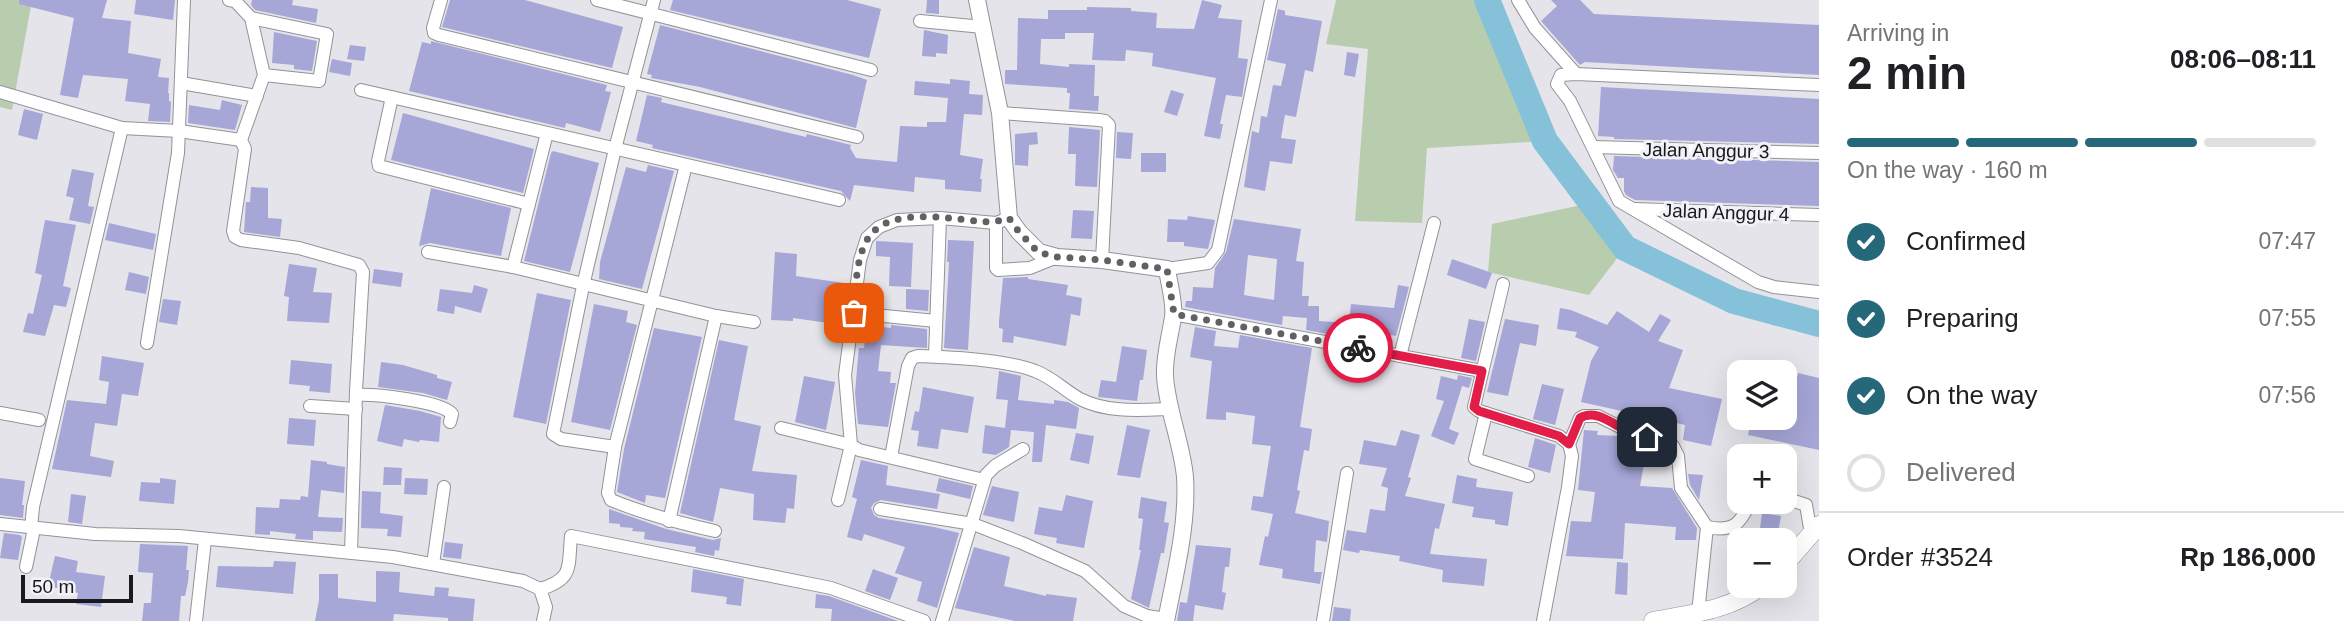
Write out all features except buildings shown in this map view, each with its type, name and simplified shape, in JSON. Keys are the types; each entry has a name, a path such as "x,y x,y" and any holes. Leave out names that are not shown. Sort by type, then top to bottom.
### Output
{"main road":[{"path":"1797,550 1815,530"},
{"path":"1653,621 1692,616 1741,598"}],"street":[{"path":"147,343 178,152 184,0"},
{"path":"229,0 235,1 251,19 264,75 241,140 245,149 233,231 235,237 299,248 359,265 361,268 363,280 356,395 352,553"},
{"path":"441,0 433,28 434,33 439,35 857,137"},
{"path":"597,0 652,7 871,70"},
{"path":"977,0 1000,113 1003,221 996,268 1030,268 1057,257"},
{"path":"838,500 851,445 845,375 860,260 867,238 879,227 897,219 1003,221 1019,232 1038,252 1057,257 1167,269 1208,263 1218,250 1270,0"},
{"path":"1518,0 1535,28 1576,74"},
{"path":"615,447 561,439 553,434 583,286 652,7"},
{"path":"251,19 327,34 319,81 264,75"},
{"path":"920,21 983,27"},
{"path":"1819,85 1576,74 1561,75 1557,84 1570,102 1619,201 1758,282 1774,287 1819,292"},
{"path":"181,83 257,96"},
{"path":"361,90 839,200"},
{"path":"0,92 122,128 179,131 241,140"},
{"path":"392,97 379,166 529,204"},
{"path":"1000,113 1099,120 1109,125 1102,260"},
{"path":"26,567 33,507 122,128"},
{"path":"513,267 547,133"},
{"name":"Jalan Anggur 3","path":"1593,147 1819,153"},
{"path":"686,165 615,447 608,493 611,500 669,521 715,531"},
{"name":"Jalan Anggur 4","path":"1632,209 1819,215"},
{"path":"934,356 940,218"},
{"path":"1400,356 1434,223"},
{"path":"428,252 513,267 583,286 754,322"},
{"path":"880,509 972,524 1073,564 1124,606 1147,616 1166,620 1181,547 1185,501 1185,474 1165,374 1174,314 1167,269"},
{"path":"1503,284 1474,407 1559,436 1569,444"},
{"path":"854,313 936,321"},
{"path":"1174,314 1482,371"},
{"path":"669,521 716,316"},
{"path":"891,457 909,362 918,356 1034,370 1083,401 1104,407 1170,409"},
{"path":"356,395 399,398 444,407 452,414 450,422"},
{"path":"310,406 356,409"},
{"path":"0,413 39,420"},
{"path":"1486,413 1475,459 1528,476"},
{"path":"1543,621 1568,487 1572,456 1569,444 1580,418 1590,415 1673,446 1678,456 1681,488 1707,527 1692,616"},
{"path":"781,428 984,481"},
{"path":"942,621 984,481 989,471 1023,449"},
{"path":"1322,621 1347,473"},
{"path":"433,564 444,487"},
{"path":"1797,502 1806,505 1815,530"},
{"path":"1707,527 1719,529 1736,525 1744,514"},
{"path":"0,524 95,534 179,536 352,553 523,580 540,589 556,584 566,572 571,536 831,588 911,619 924,621"},
{"path":"196,621 205,540"},
{"path":"540,589 545,607 543,621"}],"green space":[{"path":"0,0 32,0 12,110 0,107"},
{"path":"1336,0 1487,0 1545,141 1427,148 1422,223 1355,221 1368,49 1326,44"},
{"path":"1591,203 1625,248 1589,295 1488,272 1492,224"}],"waterway":[{"path":"1487,0 1545,141 1625,248 1734,301 1819,324"}],"way so far":[{"path":"854,313 860,260 867,238 879,227 897,219 922,217 996,223 1009,218 1038,252 1057,257 1167,269 1174,314 1358,348"}],"route":[{"path":"1358,348 1482,371 1474,407 1479,411 1559,436 1569,444 1577,423 1584,415 1598,416 1630,432 1647,437"}]}
